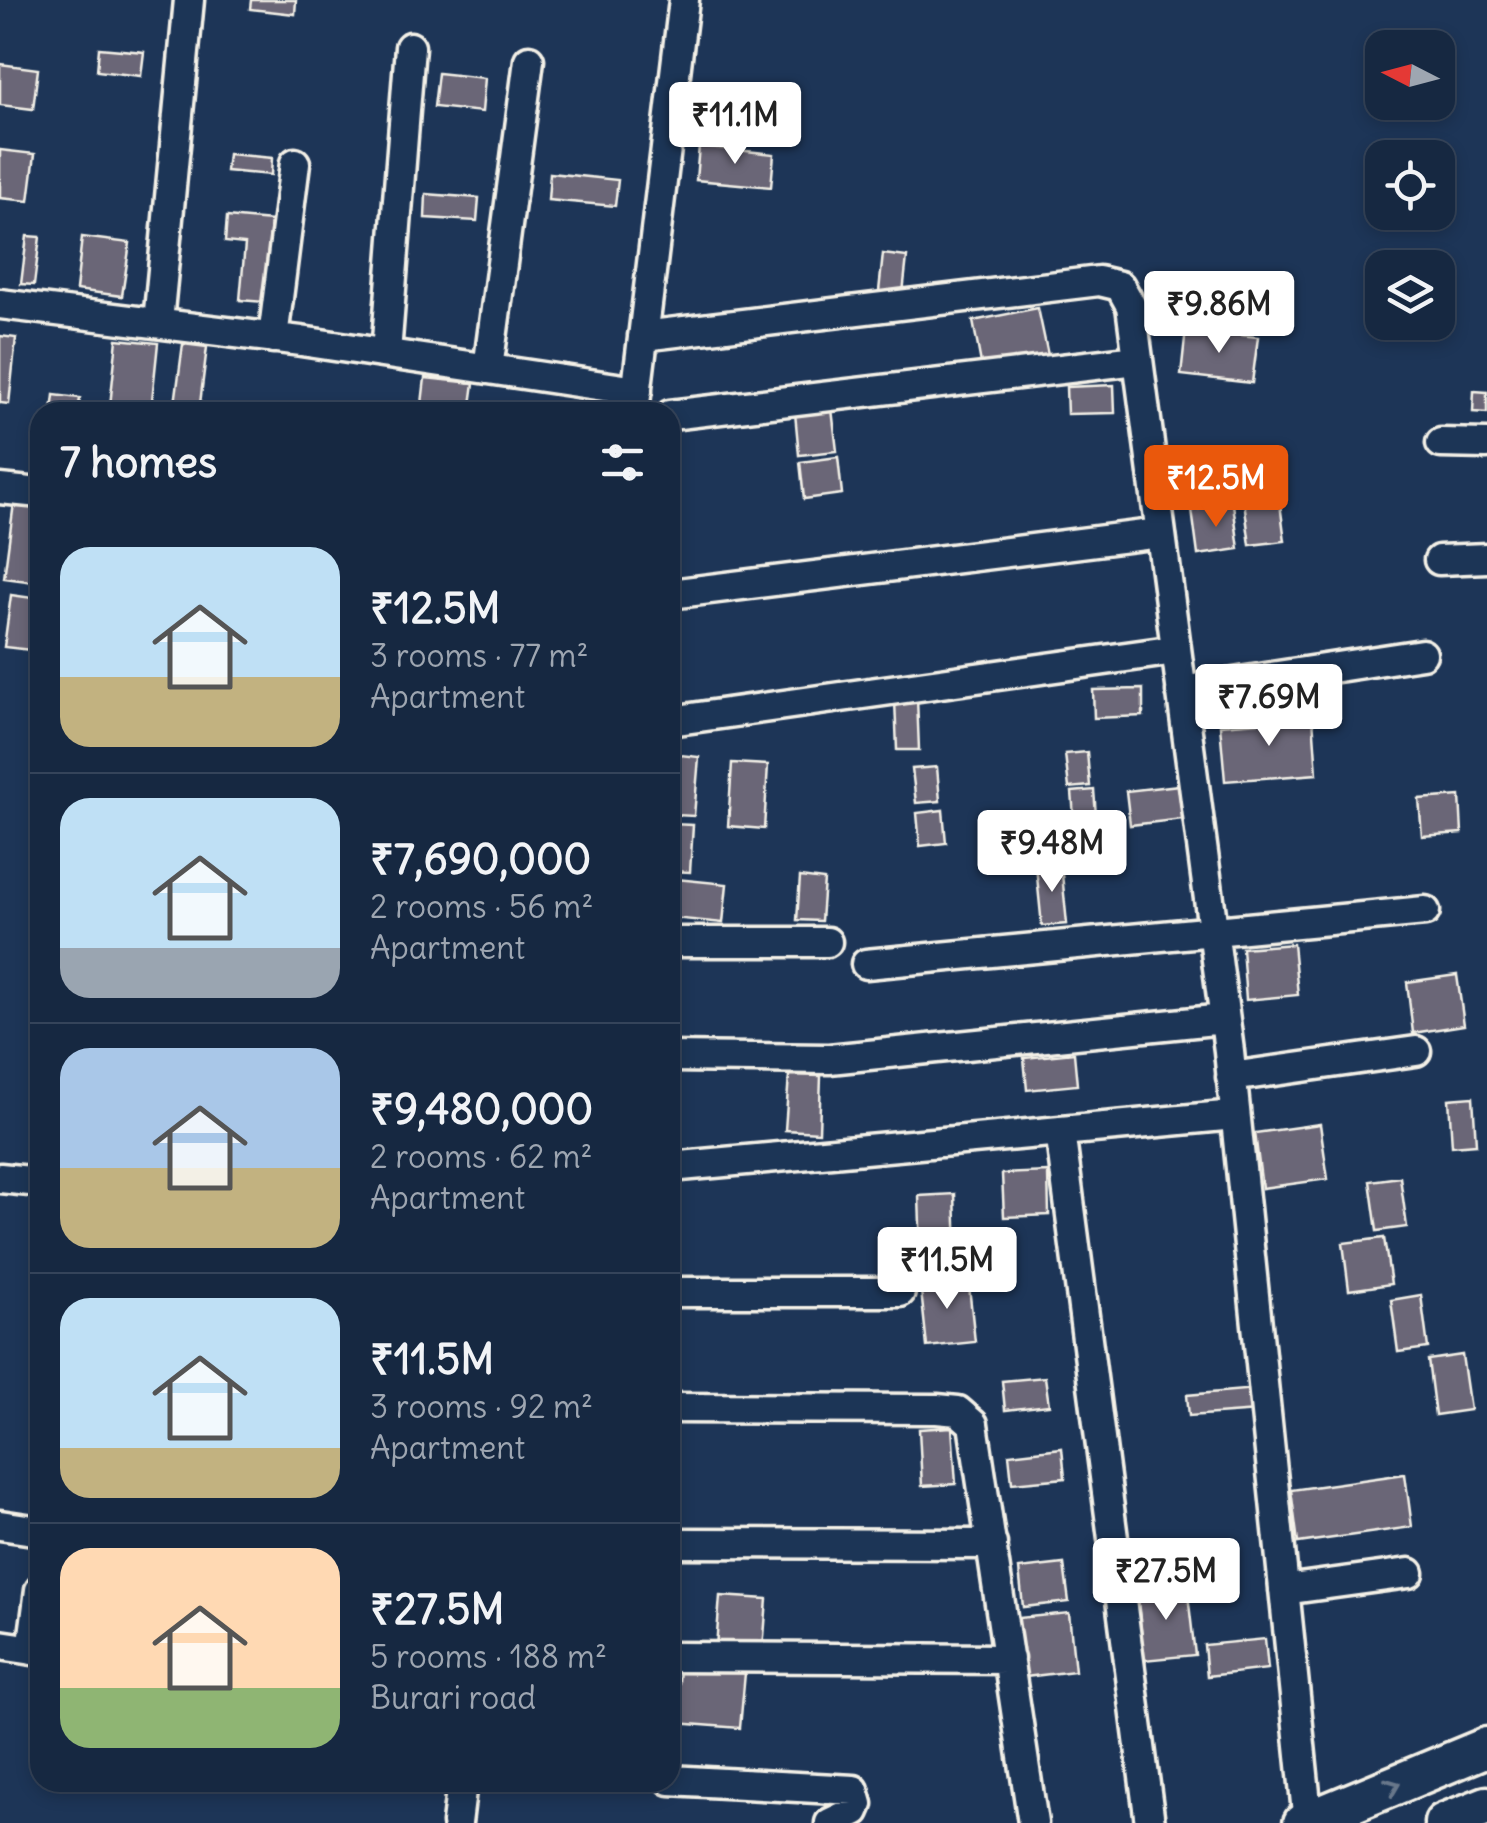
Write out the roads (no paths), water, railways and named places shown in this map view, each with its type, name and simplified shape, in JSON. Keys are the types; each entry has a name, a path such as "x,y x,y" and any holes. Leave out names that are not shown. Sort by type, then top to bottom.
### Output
{"main road":[{"path":"1306,1822 1487,1747"},
{"path":"1444,1823 1487,1806"}],"street":[{"path":"158,322 190,0"},
{"path":"0,304 158,322 488,369 635,402 684,0"},
{"path":"386,354 410,47"},
{"path":"488,369 529,60"},
{"path":"273,338 295,163"},
{"path":"643,336 1099,280 1120,286 1126,296 1138,360 1231,1076 1306,1822"},
{"path":"680,414 1138,360"},
{"path":"1441,443 1487,444"},
{"path":"0,489 30,493"},
{"path":"680,593 1160,532"},
{"path":"1440,560 1487,558"},
{"path":"680,720 1176,650"},
{"path":"1181,690 1422,654"},
{"path":"866,964 1425,911"},
{"path":"680,942 827,942"},
{"path":"680,1057 829,1059 1224,1019"},
{"path":"1231,1076 1416,1051"},
{"path":"680,1166 1235,1114"},
{"path":"1060,1131 1150,1823"},
{"path":"0,1178 30,1181"},
{"path":"680,1292 900,1292"},
{"path":"680,1408 958,1411 973,1424 1033,1823"},
{"path":"0,1525 30,1530"},
{"path":"680,1543 992,1544"},
{"path":"1284,1590 1409,1573"},
{"path":"0,1645 30,1649"},
{"path":"680,1657 1009,1659"},
{"path":"680,1781 854,1790 858,1804 855,1811 830,1823"},
{"path":"457,1823 461,1792"}]}
